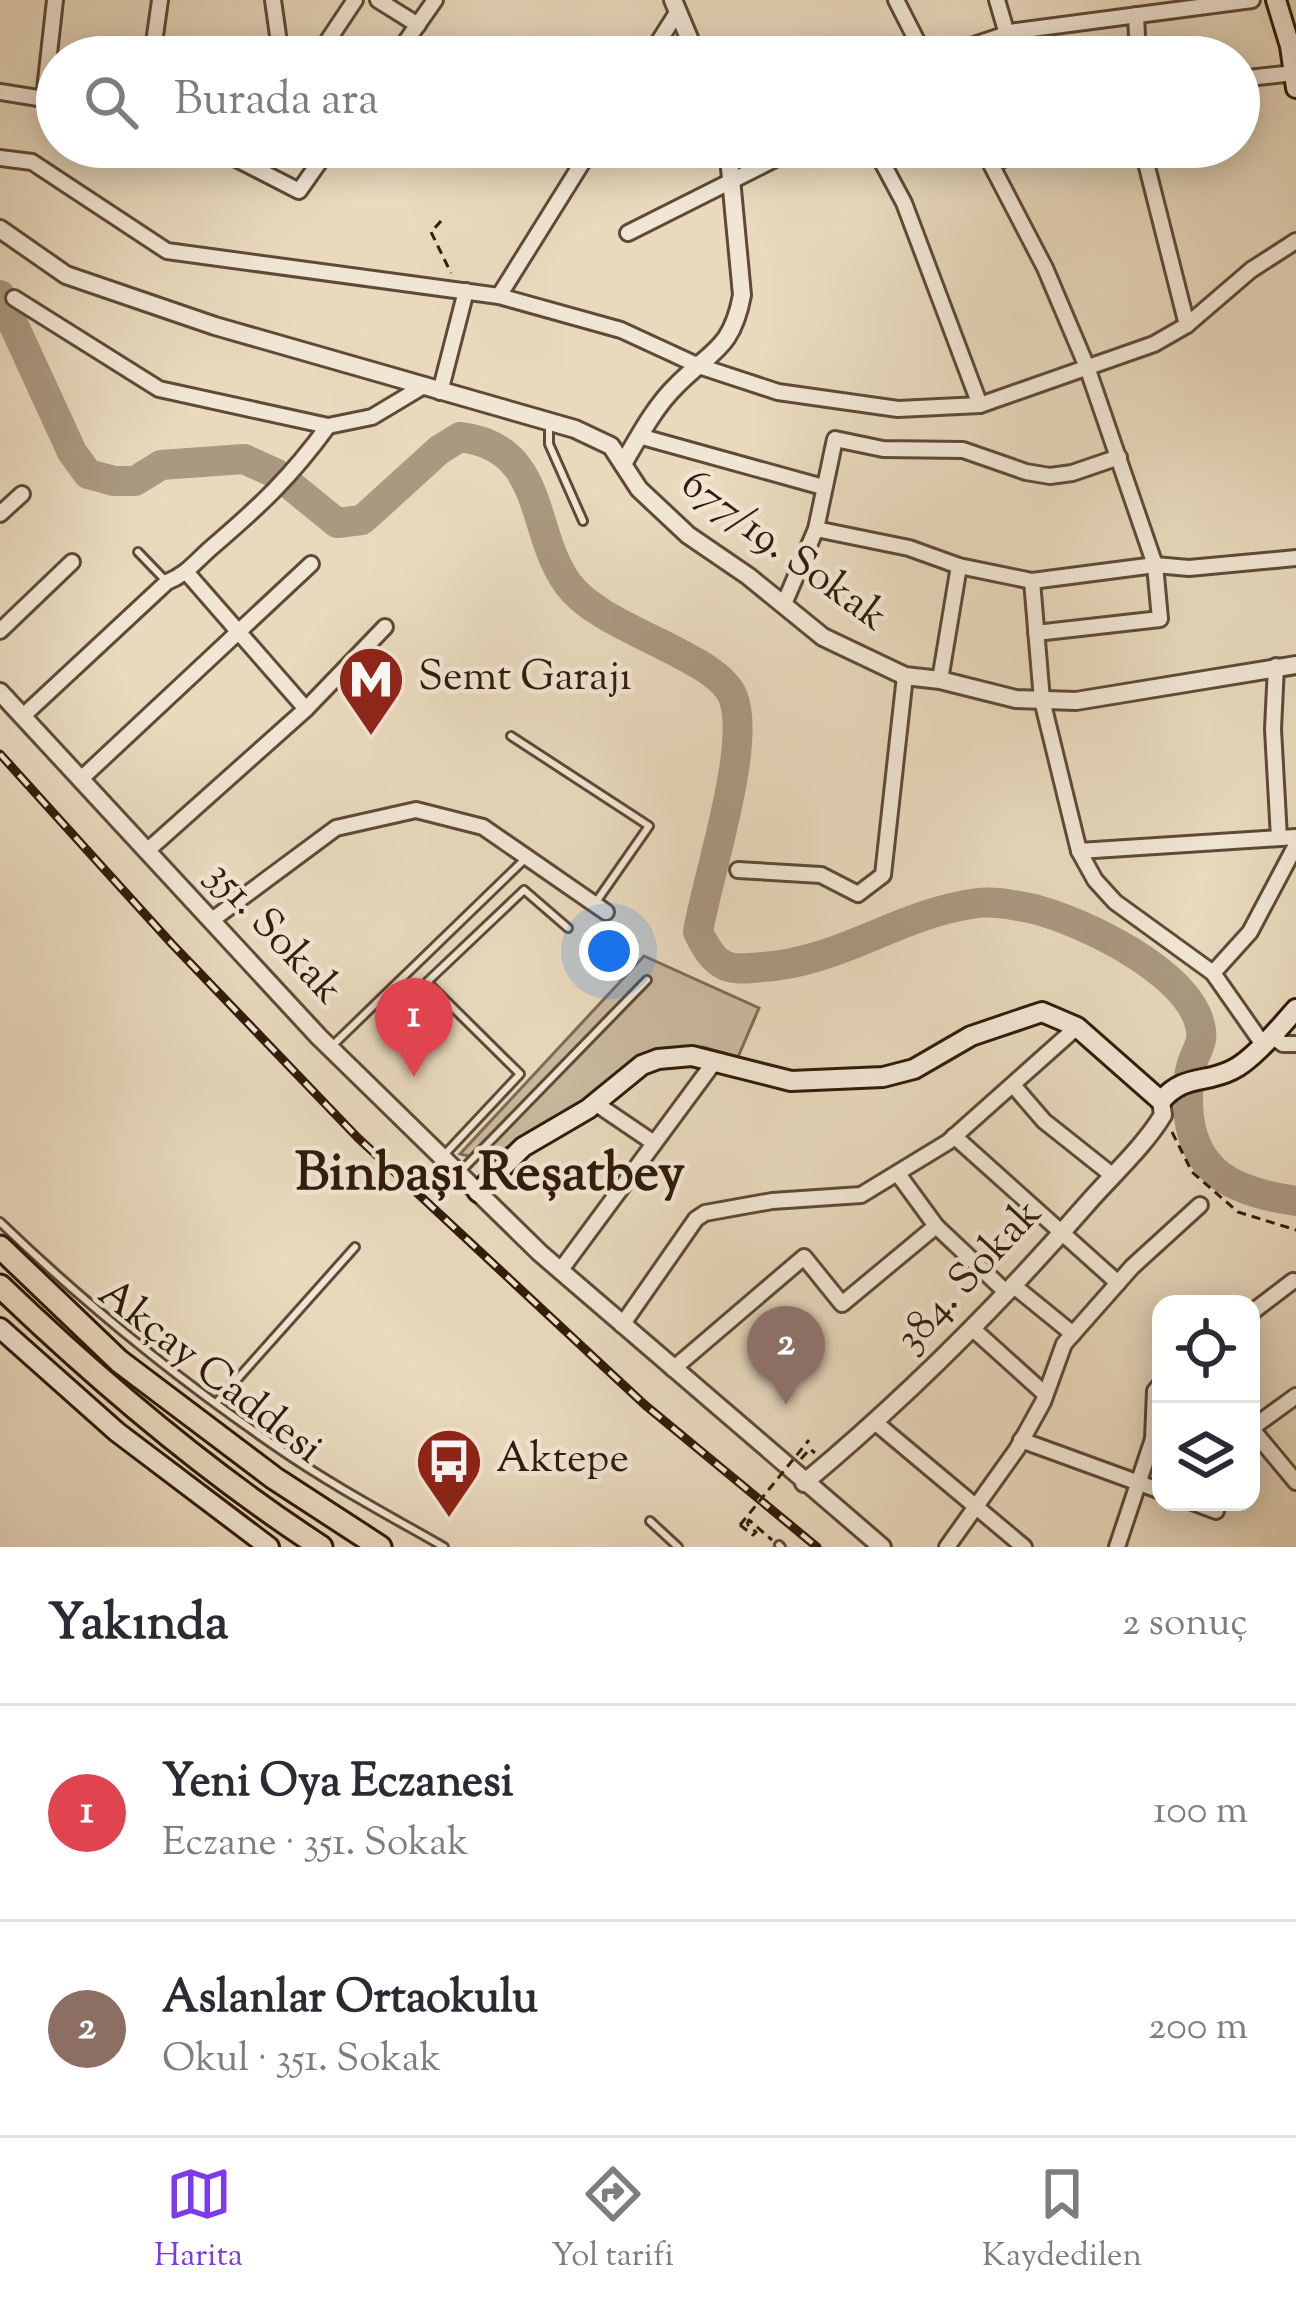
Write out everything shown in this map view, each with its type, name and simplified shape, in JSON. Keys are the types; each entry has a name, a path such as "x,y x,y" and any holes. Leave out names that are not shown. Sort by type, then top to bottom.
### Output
{"highway":[{"name":"Akçay Caddesi","path":"0,1247 119,1361 274,1478 380,1547"},
{"name":"Akçay Caddesi","path":"0,1286 81,1363 245,1494 321,1547"}],"main road":[{"path":"1276,0 1291,34 1295,80"},
{"path":"478,1192 524,1147 642,1065 658,1059 692,1056 791,1081 883,1077 914,1069 971,1036 1042,1012 1077,1027 1166,1100 1233,1070 1296,1009"},
{"path":"0,1328 134,1445 269,1547"}],"street":[{"path":"54,36 55,0"},
{"path":"155,36 160,0"},
{"path":"273,0 278,36"},
{"path":"331,36 355,0"},
{"path":"378,0 418,25"},
{"path":"410,36 435,0"},
{"path":"896,0 914,36"},
{"path":"997,0 1007,34"},
{"path":"1001,36 1252,0"},
{"path":"660,36 676,5"},
{"path":"676,5 689,36"},
{"path":"1136,15 1137,36"},
{"path":"1260,79 1295,80"},
{"path":"0,92 36,98"},
{"path":"0,158 36,165"},
{"path":"41,168 167,251 499,296 621,330 699,366 778,392 898,410 980,405 1154,344 1187,325 1251,270 1296,241"},
{"path":"257,168 298,191 315,168"},
{"path":"499,296 579,168"},
{"path":"623,464 673,388 727,340 737,320 742,295 729,168"},
{"path":"628,233 730,179 761,168"},
{"path":"885,168 904,203 980,405"},
{"path":"995,168 1087,367 1155,565 1160,619 1036,633"},
{"path":"1147,168 1187,325"},
{"name":"677/19. Sokak","path":"0,229 66,275 215,326 549,422 611,446 639,489 688,535 823,637 905,676 1016,699 1076,700 1296,664"},
{"path":"14,298 159,389 328,425 372,417 431,389 463,291"},
{"path":"23,716 167,582 188,574 203,555 279,490 328,425"},
{"path":"639,436 823,487"},
{"path":"784,604 816,529 836,439 883,449 962,450 1050,476 1119,458"},
{"path":"0,514 22,494"},
{"path":"816,529 1032,581 1155,565 1189,568 1296,559"},
{"path":"0,631 72,562"},
{"path":"82,778 311,564"},
{"path":"940,680 958,566"},
{"path":"188,574 306,709"},
{"path":"1032,581 1042,700 1079,851 1095,880 1115,902 1213,973 1267,1040 1296,1044"},
{"path":"148,850 306,709 385,627"},
{"path":"1276,667 1279,838"},
{"path":"738,870 820,875 858,894 883,874 905,676"},
{"name":"351. Sokak","path":"0,692 330,1048 478,1192 560,1271 882,1547"},
{"path":"212,920 337,828 416,810 483,827 600,908"},
{"path":"1079,851 1279,838 1296,841 1250,932 1213,973"},
{"path":"622,1325 696,1219 772,1201 861,1195 954,1136 1077,1027"},
{"path":"560,1271 715,1061"},
{"path":"1012,1085 1044,1121 1112,1175"},
{"name":"384. Sokak","path":"804,1483 876,1423 1011,1290 1146,1142 1166,1100"},
{"path":"595,1102 654,1143"},
{"path":"954,1136 1118,1283"},
{"path":"898,1174 935,1226 1073,1334"},
{"path":"947,1547 1022,1440 1046,1394 1055,1363 1073,1334 1118,1283 1200,1205"},
{"path":"673,1369 804,1258 842,1304 935,1226"},
{"path":"1260,1306 1293,1281"},
{"path":"973,1329 1046,1394"},
{"path":"1260,1422 1296,1396"},
{"path":"1117,1547 1153,1439 1154,1403"},
{"path":"876,1423 1024,1547"},
{"path":"1260,1439 1296,1482"},
{"path":"1022,1440 1152,1487"}],"lane":[{"path":"549,422 549,444 583,521"},
{"path":"138,552 167,582"},
{"path":"511,736 649,826 600,908"},
{"path":"330,1048 526,858"},
{"path":"443,1156 520,1075 427,982 524,890 568,928"},
{"path":"459,1173 647,980"},
{"path":"0,1222 84,1300 216,1403 281,1450 443,1547"},
{"path":"216,1403 355,1247"},
{"path":"650,1521 678,1547"}],"path":[{"path":"441,220 431,232 463,291"},
{"path":"1166,1100 1192,1172 1238,1212 1296,1230"},
{"path":"780,1546 749,1520 747,1524 756,1532 752,1535 740,1525 809,1441"}],"shaded area":[{"path":"644,956 759,1008 738,1057 703,1047 636,1057 581,1105 527,1133 488,1161 460,1154"}],"waterway":[{"path":"0,295 72,452 88,474 135,481 161,465 244,459 277,474 337,523 362,520 439,450 460,437 488,444 508,457 532,494 568,584 605,615 705,668 733,697 737,719 733,778 698,932 717,960 739,968 790,964 918,918 979,903 1034,909 1079,925 1155,968 1191,1005 1201,1037 1190,1071 1188,1104 1197,1147 1207,1163 1235,1185 1296,1201"}],"railway":[{"path":"0,754 172,944 358,1138 645,1405 817,1547"}],"place":[{"name":"Semt Garajı","path":"371,738"},
{"name":"Yeni Oya Eczanesi","path":"414,1077"},
{"name":"Aslanlar Ortaokulu","path":"786,1405"},
{"name":"Aktepe","path":"449,1520"}],"district":[{"name":"Binbaşı Reşatbey","path":"490,1176"}]}
